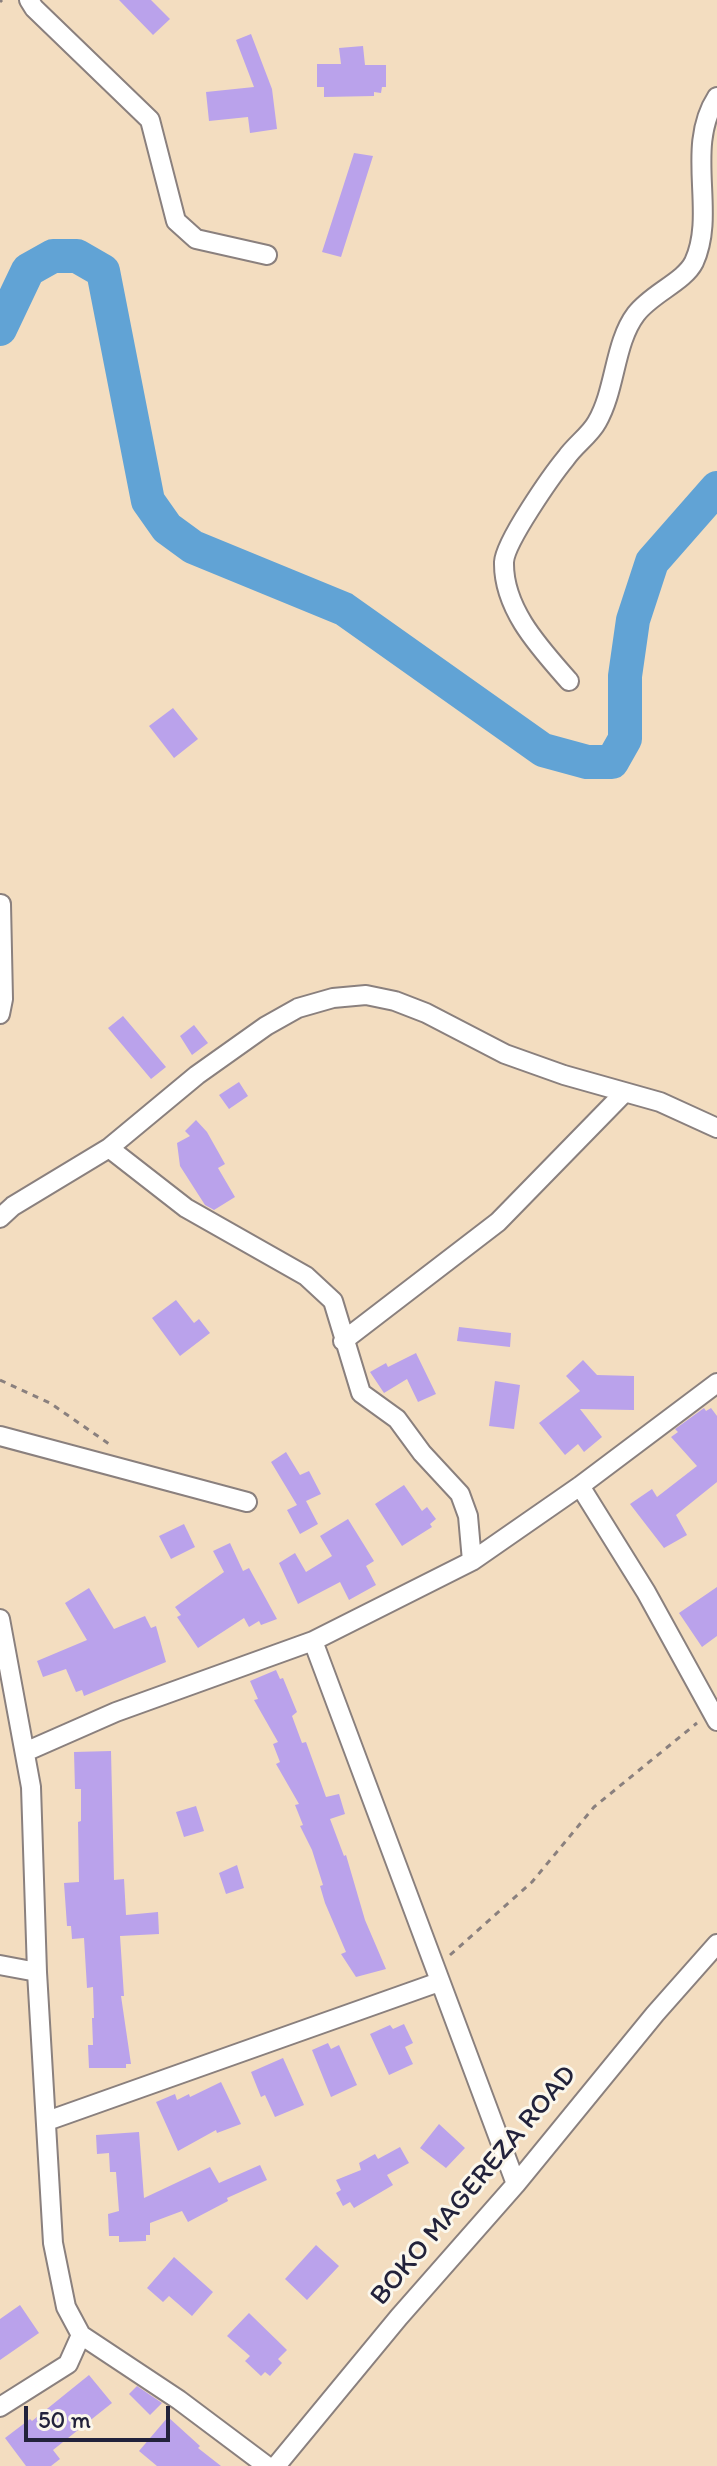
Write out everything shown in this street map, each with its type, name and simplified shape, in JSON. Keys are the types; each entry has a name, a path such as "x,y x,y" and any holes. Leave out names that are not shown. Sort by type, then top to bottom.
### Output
{"street":[{"path":"29,0 150,120 176,221 196,239 267,255"},
{"path":"569,681 517,614 508,588 504,559 548,483 595,426 608,402 619,355 634,317 651,297 676,281 693,265 701,244 700,161 708,111 717,97"},
{"path":"0,1014 3,999 1,904"},
{"path":"0,1218 13,1206 109,1148 197,1075 266,1026 298,1008 333,998 366,995 395,1001 426,1013 505,1054 660,1102 717,1128"},
{"path":"343,1341 498,1222 624,1093"},
{"path":"109,1148 186,1208 306,1276 333,1301 361,1393 397,1419 422,1453 460,1494 468,1516 472,1561"},
{"path":"25,1752 116,1712 313,1641 472,1561 580,1486 717,1383"},
{"path":"0,1436 247,1502"},
{"path":"580,1486 715,1711"},
{"path":"0,1619 31,1787 37,1972 53,2243 66,2307 81,2335 179,2400 267,2466"},
{"path":"313,1641 516,2184"},
{"name":"BOKO MAGEREZA ROAD","path":"276,2466 717,1944"},
{"path":"0,1965 37,1972"},
{"path":"47,2121 437,1975"},
{"path":"68,2364 81,2335"},
{"path":"0,2407 68,2364 103,2351"}],"path":[{"path":"0,1380 50,1403 120,1453"},
{"path":"437,1975 532,1882 594,1807 715,1711"}],"building":[{"path":"119,0 151,0 170,19 153,35"},
{"path":"251,34 272,89 277,129 250,133 248,117 209,121 206,92 254,87 236,40"},
{"path":"363,46 365,65 386,65 386,87 382,87 381,93 374,92 374,96 324,97 324,87 317,87 317,64 341,64 339,48"},
{"path":"354,153 373,156 341,257 322,252"},
{"path":"173,708 198,739 174,758 149,726"},
{"path":"123,1016 166,1067 151,1079 108,1028"},
{"path":"194,1025 208,1043 192,1055 180,1036"},
{"path":"239,1082 248,1096 229,1109 219,1095"},
{"path":"196,1120 207,1132 225,1164 218,1168 235,1197 214,1210 205,1205 180,1166 177,1143 190,1136 185,1131"},
{"path":"176,1300 194,1323 199,1319 210,1333 180,1356 152,1318"},
{"path":"459,1327 511,1333 510,1347 457,1341"},
{"path":"416,1353 436,1394 418,1402 407,1379 384,1393 370,1372"},
{"path":"583,1360 597,1375 634,1376 634,1410 580,1409 602,1437 584,1452 578,1444 565,1455 539,1423 580,1391 566,1376"},
{"path":"495,1381 520,1385 514,1429 489,1426"},
{"path":"704,1408 706,1411 711,1408 717,1416 717,1482 676,1515 687,1535 664,1548 630,1504 652,1489 657,1497 697,1466 671,1437 678,1432 675,1429"},
{"path":"286,1452 300,1475 309,1471 321,1494 306,1501 318,1524 300,1534 287,1510 297,1505 271,1462"},
{"path":"404,1485 422,1511 427,1507 436,1519 430,1524 432,1527 402,1546 375,1504"},
{"path":"348,1519 374,1561 366,1566 376,1585 349,1600 340,1582 298,1604 279,1563 295,1553 306,1572 332,1556 320,1536"},
{"path":"184,1524 195,1547 171,1559 159,1536"},
{"path":"230,1543 243,1571 249,1568 277,1619 261,1625 259,1621 249,1627 244,1618 198,1648 177,1617 181,1615 175,1607 224,1572 213,1551"},
{"path":"717,1587 717,1636 702,1647 679,1613"},
{"path":"89,1588 114,1629 145,1616 151,1628 156,1626 166,1662 84,1696 82,1690 76,1692 66,1669 43,1677 37,1661 87,1640 65,1603"},
{"path":"276,1670 280,1679 283,1678 297,1712 292,1716 302,1743 306,1742 326,1797 339,1794 345,1814 330,1819 346,1855 365,1920 386,1969 356,1977 341,1954 346,1952 325,1903 312,1850 300,1826 303,1825 295,1805 299,1804 276,1764 280,1762 273,1744 278,1742 254,1700 258,1699 250,1681"},
{"path":"111,1751 114,1880 124,1879 126,1915 158,1912 159,1934 120,1936 124,1996 121,1996 131,2064 126,2064 126,2068 89,2068 88,2045 93,2045 93,1987 87,1988 84,1938 72,1939 71,1926 67,1926 64,1883 79,1882 81,1789 75,1789 74,1752"},
{"path":"196,1806 204,1831 184,1837 176,1812"},
{"path":"237,1865 244,1888 226,1894 219,1873"},
{"path":"404,2024 413,2043 405,2047 413,2064 389,2075 370,2034 390,2025 393,2029"},
{"path":"328,2043 331,2049 339,2045 357,2085 331,2097 312,2050"},
{"path":"283,2058 304,2105 275,2117 265,2095 261,2097 251,2072"},
{"path":"221,2082 241,2124 217,2133 216,2130 178,2151 156,2102 175,2094 177,2100 189,2094 190,2097"},
{"path":"439,2124 465,2148 446,2168 420,2148"},
{"path":"139,2132 144,2198 210,2167 219,2183 260,2165 267,2180 227,2198 228,2201 188,2222 182,2211 150,2223 150,2235 146,2235 146,2241 119,2242 119,2236 109,2236 108,2214 119,2211 116,2172 110,2172 109,2153 97,2154 96,2135"},
{"path":"400,2147 409,2163 387,2175 393,2185 354,2208 350,2202 343,2206 336,2193 341,2190 336,2180 361,2170 359,2163 375,2154 378,2159"},
{"path":"316,2245 339,2266 307,2300 285,2279"},
{"path":"174,2257 213,2292 192,2316 169,2296 163,2302 147,2288"},
{"path":"20,2305 39,2333 0,2360 0,2319"},
{"path":"249,2313 287,2350 278,2359 282,2363 270,2376 265,2372 261,2376 245,2361 250,2356 227,2336"},
{"path":"89,2375 112,2403 53,2450 60,2459 51,2466 26,2466 5,2438 30,2419 32,2421"},
{"path":"137,2386 162,2403 150,2415 129,2394"},
{"path":"168,2417 221,2466 157,2466 139,2451"}],"waterway":[{"path":"0,329 28,270 53,256 77,256 103,271 148,501 167,528 193,547 344,609 543,750 587,762 612,762 625,739 625,676 633,620 652,562 717,488"}]}
